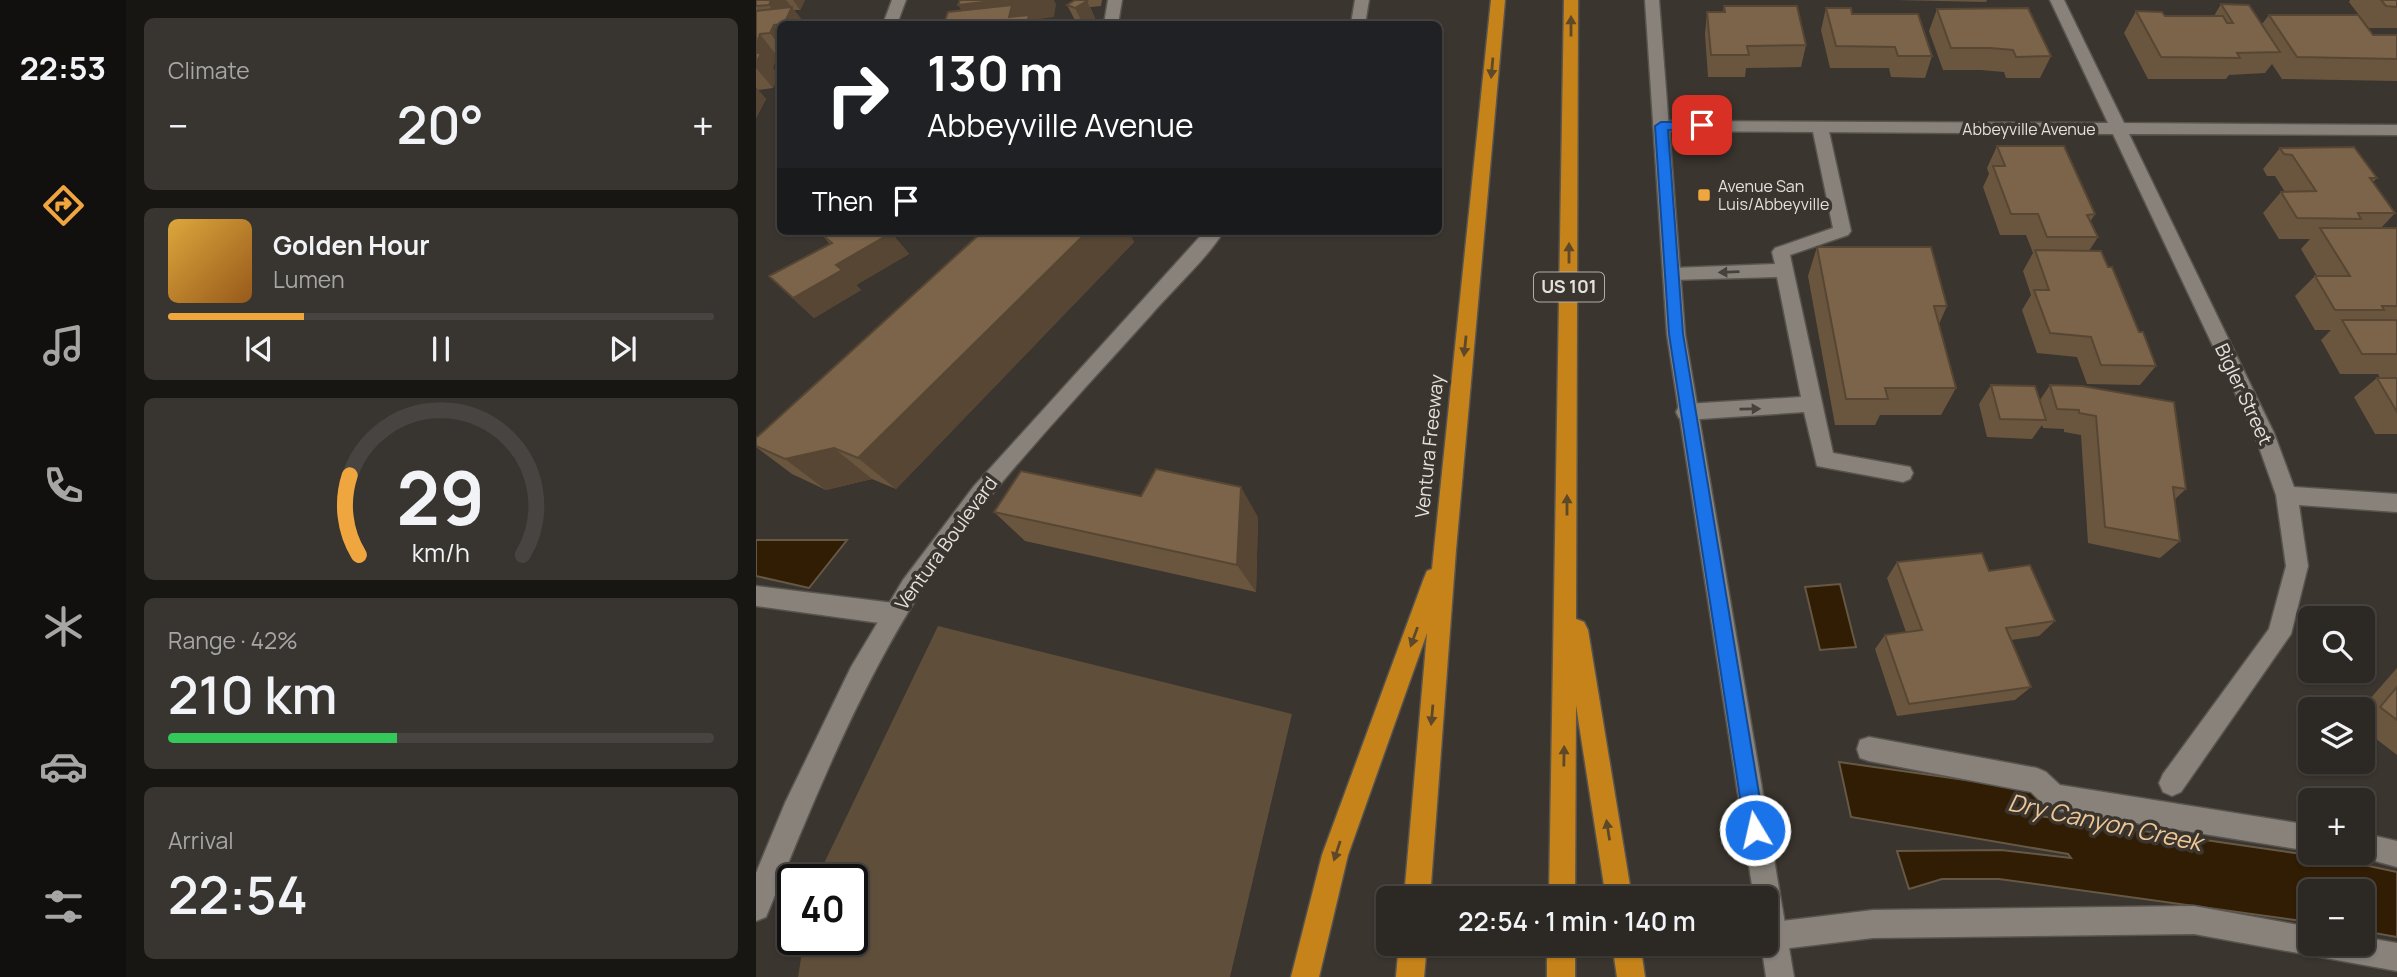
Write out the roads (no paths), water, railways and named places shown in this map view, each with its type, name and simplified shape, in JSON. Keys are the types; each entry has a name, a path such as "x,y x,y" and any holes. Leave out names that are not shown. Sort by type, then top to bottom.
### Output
{"highway":[{"name":"Ventura Freeway","path":"1418,886 1445,550 1498,0"},
{"name":"US 101","path":"1562,886 1571,0"},
{"path":"1305,977 1335,855 1445,550"},
{"path":"1566,573 1617,886"},
{"path":"1410,977 1412,956"},
{"path":"1560,977 1561,956"},
{"path":"1628,956 1631,977"}],"street":[{"path":"891,21 899,0"},
{"path":"1112,21 1115,0"},
{"path":"1358,21 1362,0"},
{"path":"1652,0 1676,334 1686,412 1765,886"},
{"name":"Bigler Street","path":"2057,0 2264,433 2287,495 2297,566 2279,634 2172,783"},
{"name":"Abbeyville Avenue","path":"1661,126 2397,130"},
{"path":"1820,127 1842,231 1781,253 1824,460 1903,473"},
{"name":"Ventura Boulevard","path":"756,907 797,802 849,690 939,545 983,488 1211,235"},
{"path":"1672,274 1785,270"},
{"path":"1686,412 1813,404"},
{"path":"2287,495 2397,503"},
{"path":"756,596 894,614"},
{"path":"1869,749 2038,781 2053,797 2298,836"},
{"path":"2375,849 2397,853"},
{"path":"1778,935 1873,924 2194,920 2298,939"},
{"path":"2375,953 2397,957"},
{"path":"1776,956 1780,977"}],"place":[{"name":"Avenue San Luis/Abbeyville","path":"1704,195"}],"water label":[{"name":"Dry Canyon Creek","path":"2105,823"}]}
